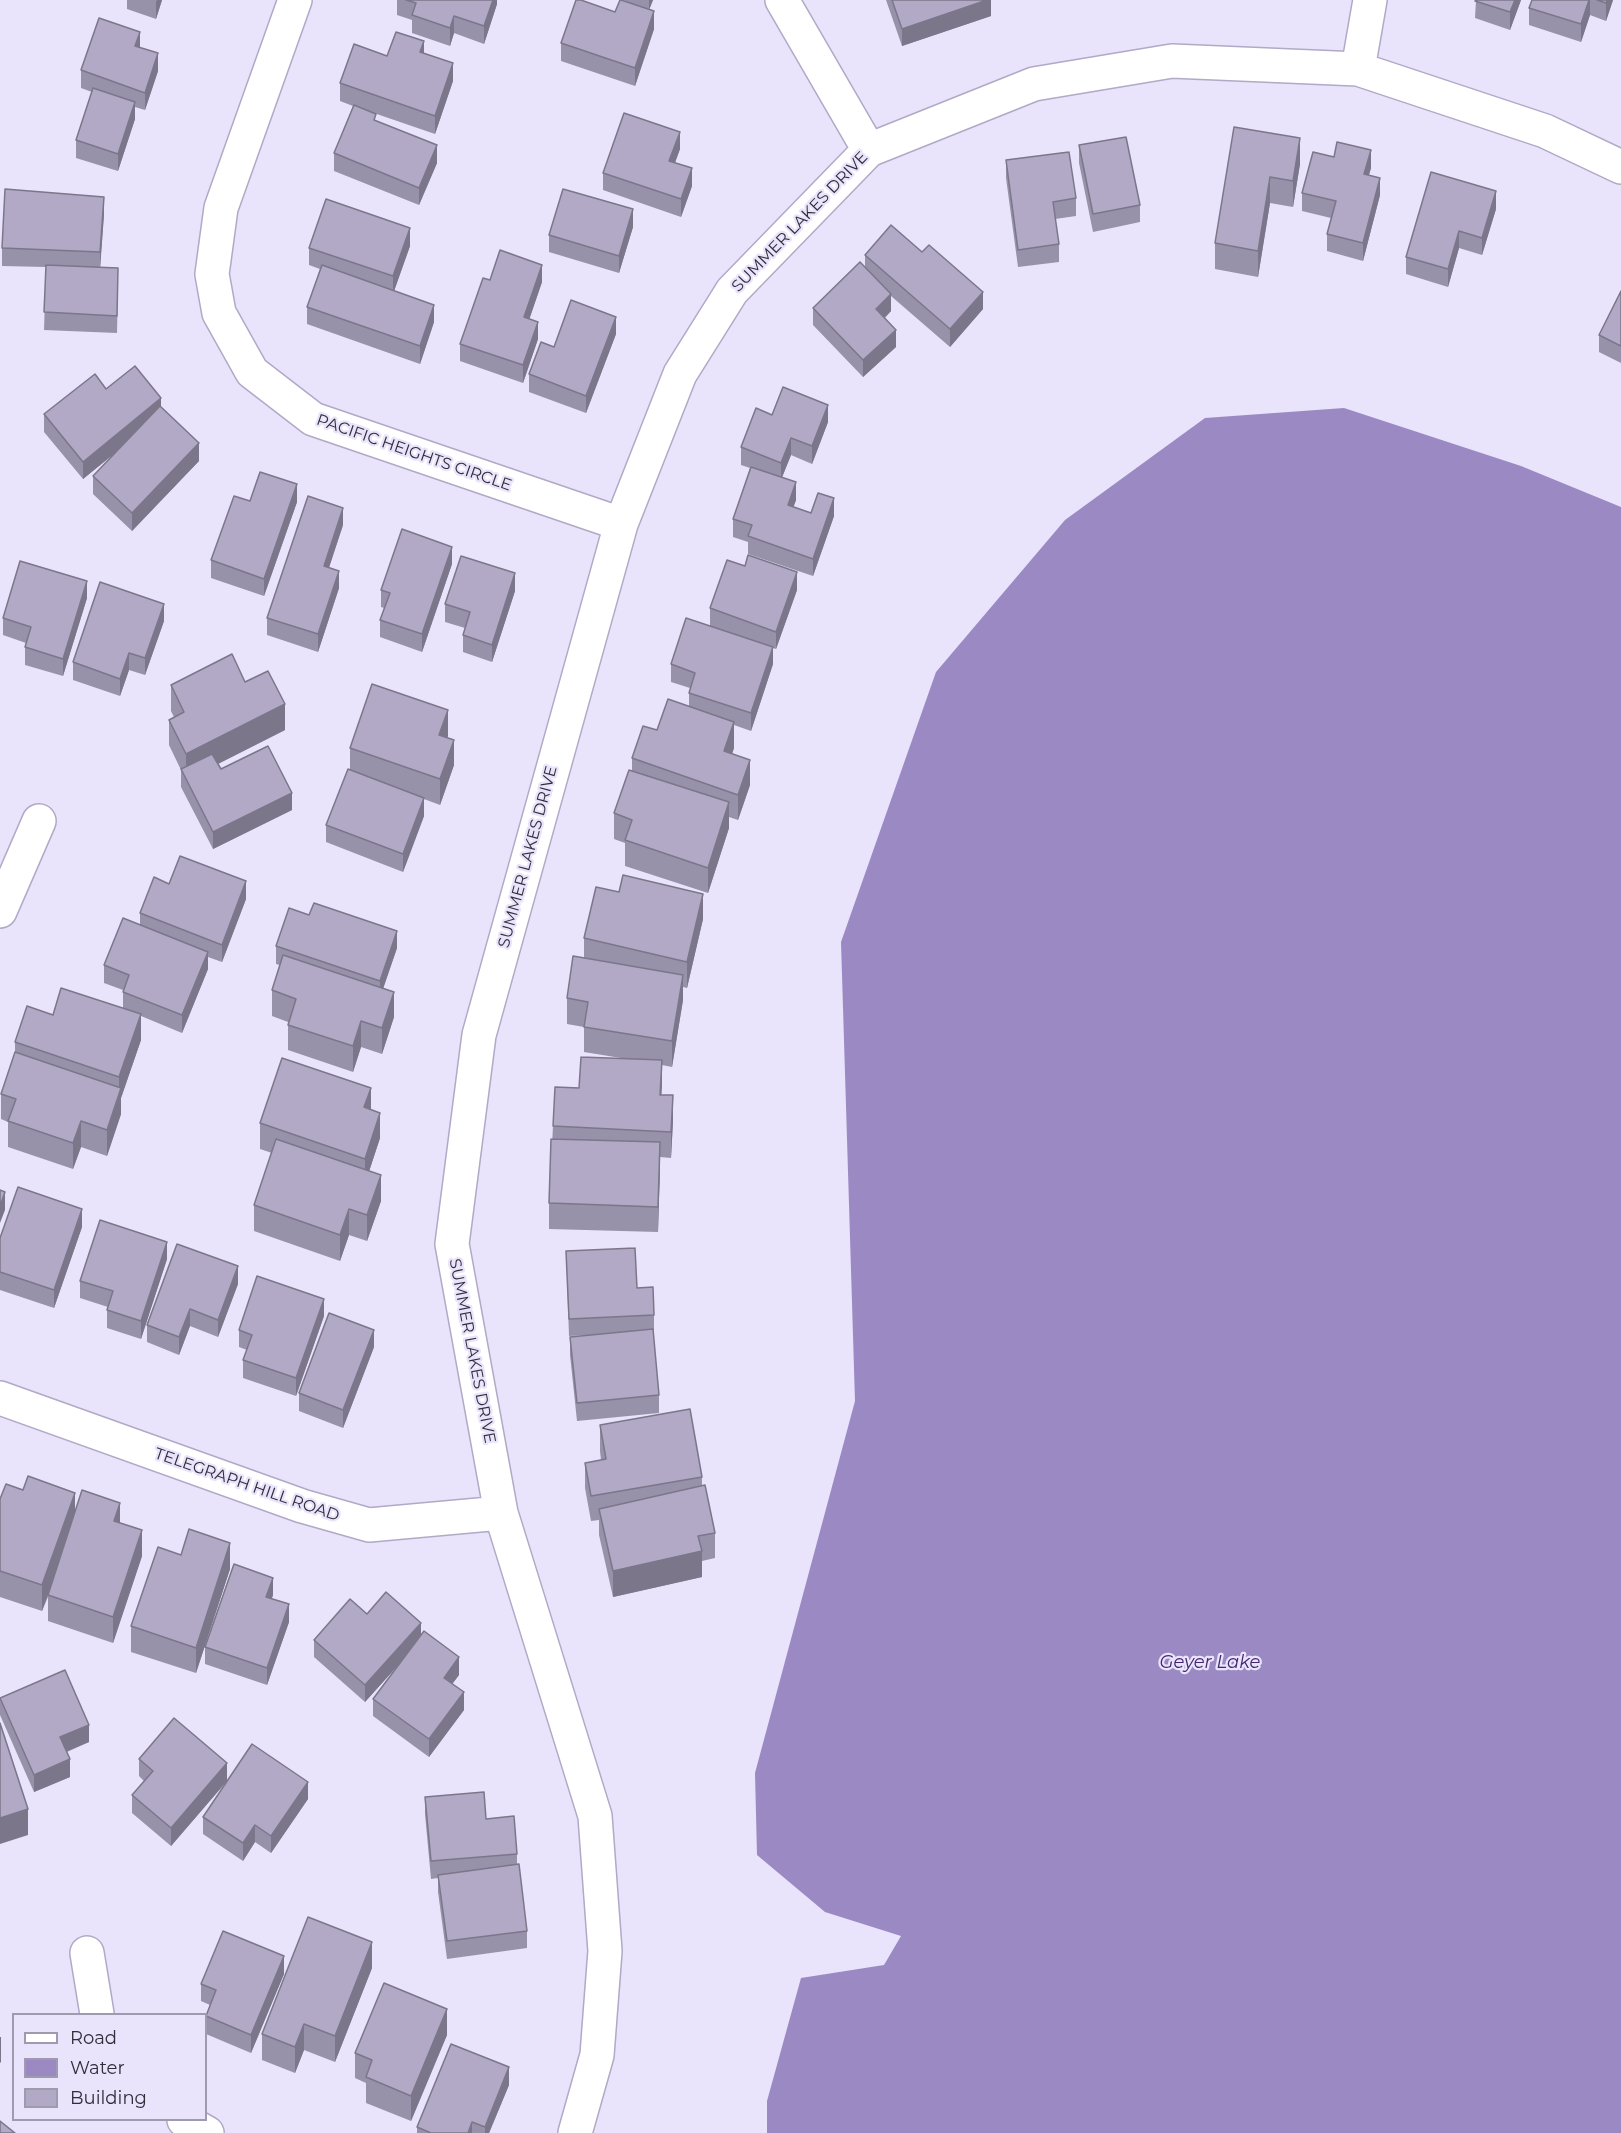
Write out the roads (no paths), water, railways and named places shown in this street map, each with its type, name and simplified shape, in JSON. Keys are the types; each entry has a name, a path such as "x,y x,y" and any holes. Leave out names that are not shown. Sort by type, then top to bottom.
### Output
{"street":[{"name":"PACIFIC HEIGHTS CIRCLE","path":"295,0 220,208 212,274 219,314 252,372 313,419 621,524"},
{"path":"782,0 869,150"},
{"path":"1358,69 1370,0"},
{"name":"SUMMER LAKES DRIVE","path":"575,2133 597,2055 605,1951 595,1816 501,1513 452,1244 479,1035 621,524 680,374 732,291 869,150 1035,84 1172,61 1358,69 1545,131 1621,166"},
{"path":"0,911 39,821"},
{"name":"TELEGRAPH HILL ROAD","path":"0,1398 302,1506 369,1525 501,1513"},
{"path":"87,1953 98,2013"},
{"path":"186,2121 207,2133"}],"water":[{"name":"Geyer Lake","path":"1344,408 1521,466 1621,507 1621,2133 767,2133 767,2101 801,1978 884,1965 901,1936 825,1912 757,1855 755,1773 855,1401 841,942 936,672 1065,520 1205,418"}]}
